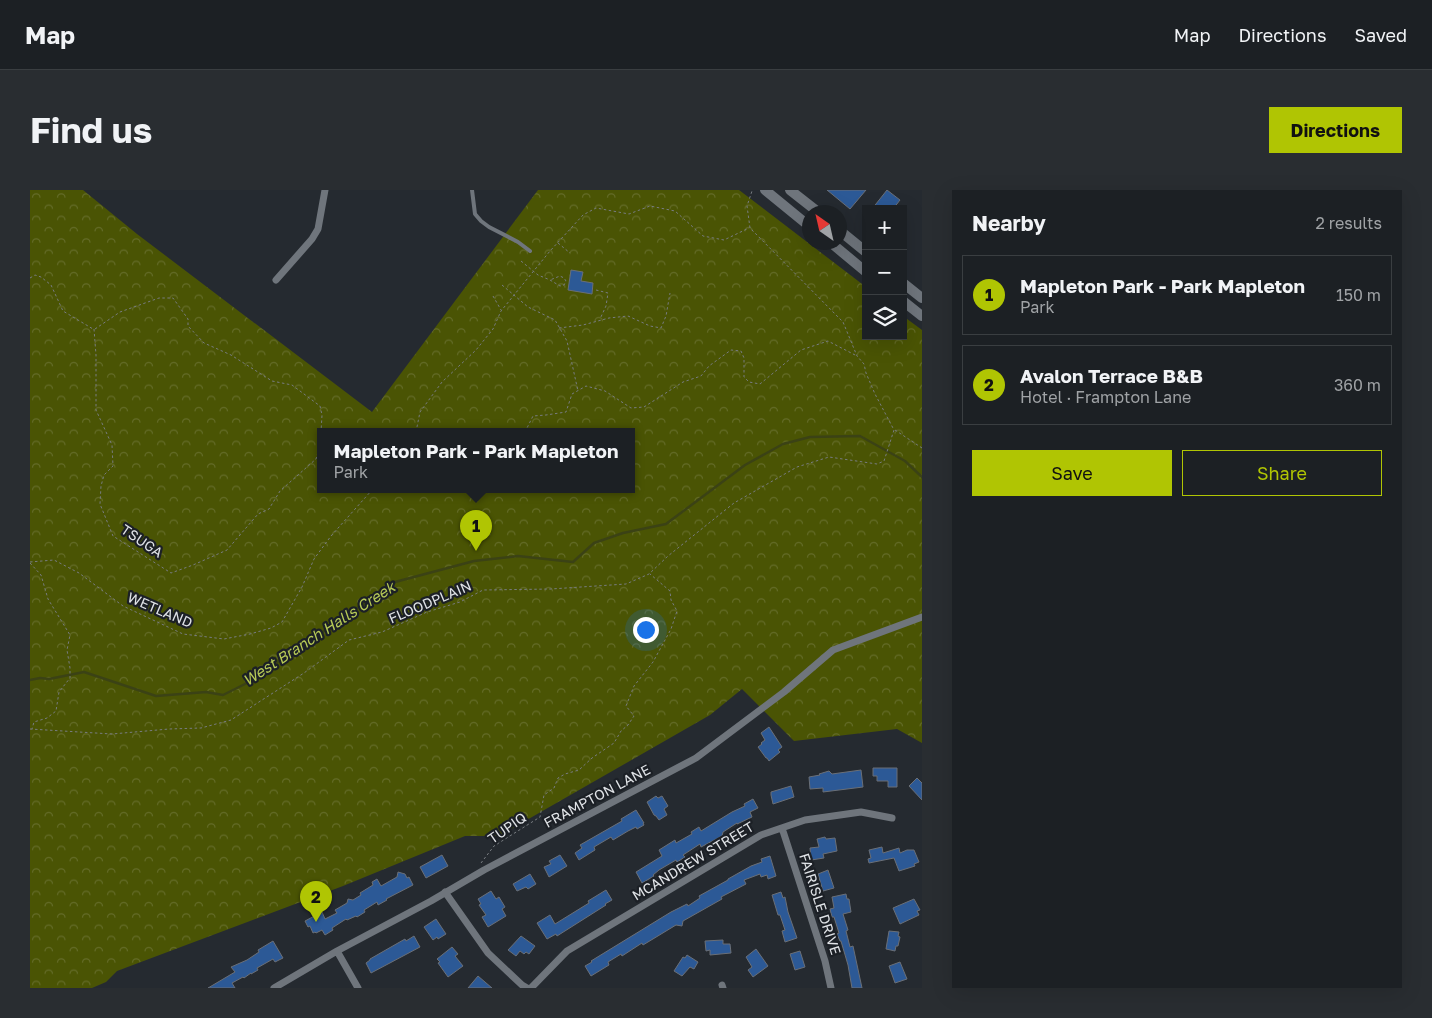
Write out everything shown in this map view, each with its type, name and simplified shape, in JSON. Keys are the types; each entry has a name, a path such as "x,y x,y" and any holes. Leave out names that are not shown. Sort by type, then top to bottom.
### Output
{"main road":[{"path":"765,190 802,220"},
{"path":"790,190 809,205"},
{"path":"847,236 863,250"},
{"path":"855,243 862,244"},
{"path":"839,250 862,269"},
{"path":"843,250 858,257 862,256"},
{"path":"907,286 922,298"},
{"path":"907,304 922,316"}],"street":[{"path":"276,280 312,239 318,229 325,190"},
{"name":"FRAMPTON LANE","path":"274,988 484,870 696,758 784,692 833,650 922,617"},
{"name":"MCANDREW STREET","path":"531,988 567,951 761,835 805,820 862,812 892,818"},
{"name":"FAIRISLE DRIVE","path":"782,828 825,962 831,988"},
{"path":"446,892 488,953 527,988"},
{"path":"337,951 358,988"}],"lane":[{"path":"472,190 475,214 480,221 518,242 530,251"}],"path":[{"path":"752,191 747,206 750,228 843,322 857,356 864,364 875,394 894,430 922,448"},
{"path":"417,428 420,412 442,382 476,350 493,329 501,311 583,215 596,208 629,214 650,206 675,211 703,236 724,240 750,228"},
{"path":"558,243 570,253"},
{"path":"521,261 534,271 562,287 566,281 560,276 550,280"},
{"path":"30,278 35,275 42,277 51,286 62,311 94,330 120,312 159,298 174,298 188,319 188,326 204,343 231,355 272,381 292,385 320,406 321,428"},
{"path":"502,285 528,307 555,320 567,341 578,391"},
{"path":"596,290 608,293 606,306 600,320"},
{"path":"560,328 628,316 650,326 661,328 666,316 670,293"},
{"path":"493,296 501,311"},
{"name":"TSUGA","path":"94,330 96,410 112,445 113,466 104,475 100,504 113,536 171,573 227,550 258,514 270,509 280,491 317,456"},
{"path":"527,428 533,416 566,412 572,394 586,386 605,390 630,408 644,407 683,382 701,376 709,366 731,350 742,350 744,377 750,382 760,384 801,350 828,341 857,356"},
{"name":"FLOODPLAIN","path":"31,729 112,734 201,728 231,720 304,673 348,640 382,632 427,612 460,602 483,590 551,589 626,584 649,574 668,556 734,503 797,467 829,458 877,464 884,461 894,430"},
{"name":"WETLAND","path":"30,563 54,560 79,573 123,606 183,634 224,640 271,628 282,622 302,587 314,559 331,536 368,493"},
{"path":"30,563 40,575 48,599 70,635 66,650 70,678 59,692 56,711 47,718 34,722 31,729"},
{"name":"TUPIQ","path":"484,870 481,863 494,846 540,817 544,794 554,788 558,778 579,770 592,758 614,744 621,731 634,716 626,706 634,686 653,662 671,629 677,611 671,600 670,591 649,574"}],"green space":[{"path":"30,190 83,190 137,234 372,412 538,190 739,190 802,238 802,250 818,250 862,284 862,340 907,340 907,319 922,330 922,743 897,729 794,741 742,689 710,715 499,836 465,836 343,886 117,971 106,982 92,988 30,988"}],"building":[{"path":"827,190 866,190 850,209"},
{"path":"887,190 900,200 896,205 875,205"},
{"path":"571,270 583,272 581,281 593,283 592,294 568,290"},
{"path":"769,727 782,747 778,750 780,752 769,761 758,747 765,740 761,733"},
{"path":"873,768 897,768 897,787 888,787 888,781 877,781 877,776 873,776"},
{"path":"861,770 863,787 823,792 823,788 810,789 809,777 829,771 832,774"},
{"path":"917,778 922,783 922,800 909,786"},
{"path":"791,786 794,797 773,804 771,792"},
{"path":"656,796 658,798 662,796 668,806 664,809 667,815 659,820 647,802"},
{"path":"753,799 758,808 750,812 752,817 737,823 723,832 722,836 701,847 700,844 683,855 685,857 659,870 654,876 642,883 636,872 662,856 659,850 675,840 676,843 692,834 691,832 699,827 701,831 745,806 744,804"},
{"path":"636,810 644,825 637,829 636,827 613,840 611,837 594,847 595,850 579,860 575,853 582,848 580,845 622,821 621,819"},
{"path":"825,837 826,839 835,838 837,851 823,854 824,858 811,860 810,848 819,847 817,839"},
{"path":"882,847 883,853 899,848 900,853 914,850 919,862 914,864 915,866 899,871 894,858 869,863 868,859 871,858 869,850"},
{"path":"442,855 448,866 426,878 420,867"},
{"path":"560,855 567,866 549,877 544,867 551,864 549,861"},
{"path":"770,856 776,876 768,879 767,875 761,877 760,874 744,880 746,884 683,921 682,926 676,925 643,945 642,943 622,956 621,954 608,962 609,965 591,976 585,966 591,961 671,912 687,904 688,906 700,898 699,896 728,879 762,862 761,859"},
{"path":"828,870 834,888 823,891 818,874"},
{"path":"398,872 405,874 407,878 409,877 413,885 378,905 377,902 357,917 346,919 325,935 322,930 313,933 310,926 308,927 305,921 322,912 325,919 337,913 335,910 347,903 348,899 353,900 361,895 360,893 373,885 372,882 377,879 381,886 397,877"},
{"path":"530,874 536,884 528,889 526,887 517,891 513,884"},
{"path":"606,890 612,900 606,905 557,936 556,934 547,939 537,923 550,915 555,924"},
{"path":"491,891 496,899 499,897 505,907 502,909 506,916 488,927 482,917 486,915 479,905 481,904 478,899"},
{"path":"781,892 783,898 785,897 797,938 785,942 782,931 785,930 772,895"},
{"path":"846,894 847,899 849,899 851,912 843,914 848,930 846,931 850,947 853,946 862,988 852,988 848,965 830,909 834,908 832,897"},
{"path":"914,899 920,910 917,911 919,915 900,924 893,908"},
{"path":"436,919 446,934 433,940 424,927"},
{"path":"889,931 899,932 898,936 900,937 895,951 886,949"},
{"path":"414,936 420,947 371,973 366,963 370,959 405,939 406,941"},
{"path":"521,936 535,946 529,954 526,952 524,954 520,951 516,956 508,950"},
{"path":"723,940 723,944 730,944 731,953 710,955 710,950 706,951 705,941"},
{"path":"273,941 283,958 275,962 273,959 257,968 258,970 232,983 235,988 208,988 235,972 231,967 247,960 259,952 258,950"},
{"path":"452,947 458,954 455,956 463,966 448,977 437,959"},
{"path":"756,949 768,966 753,977 748,970 752,967 746,957"},
{"path":"800,951 805,967 795,970 790,954"},
{"path":"687,955 698,962 694,969 690,967 682,976 674,971 683,957 685,958"},
{"path":"900,962 907,979 895,983 889,966"},
{"path":"478,976 492,988 468,988"}],"waterway":[{"name":"West Branch Halls Creek","path":"30,680 49,679 84,672 156,696 206,692 223,695 251,681 294,650 320,635 339,617 369,602 395,582 474,561 518,556 573,562 594,543 623,533 666,524 745,465 783,444 810,437 860,436 905,461 922,477"}],"place":[{"name":"Mapleton Park - Park Mapleton","path":"476,551"},
{"name":"Avalon Terrace B&B","path":"316,922"}]}
